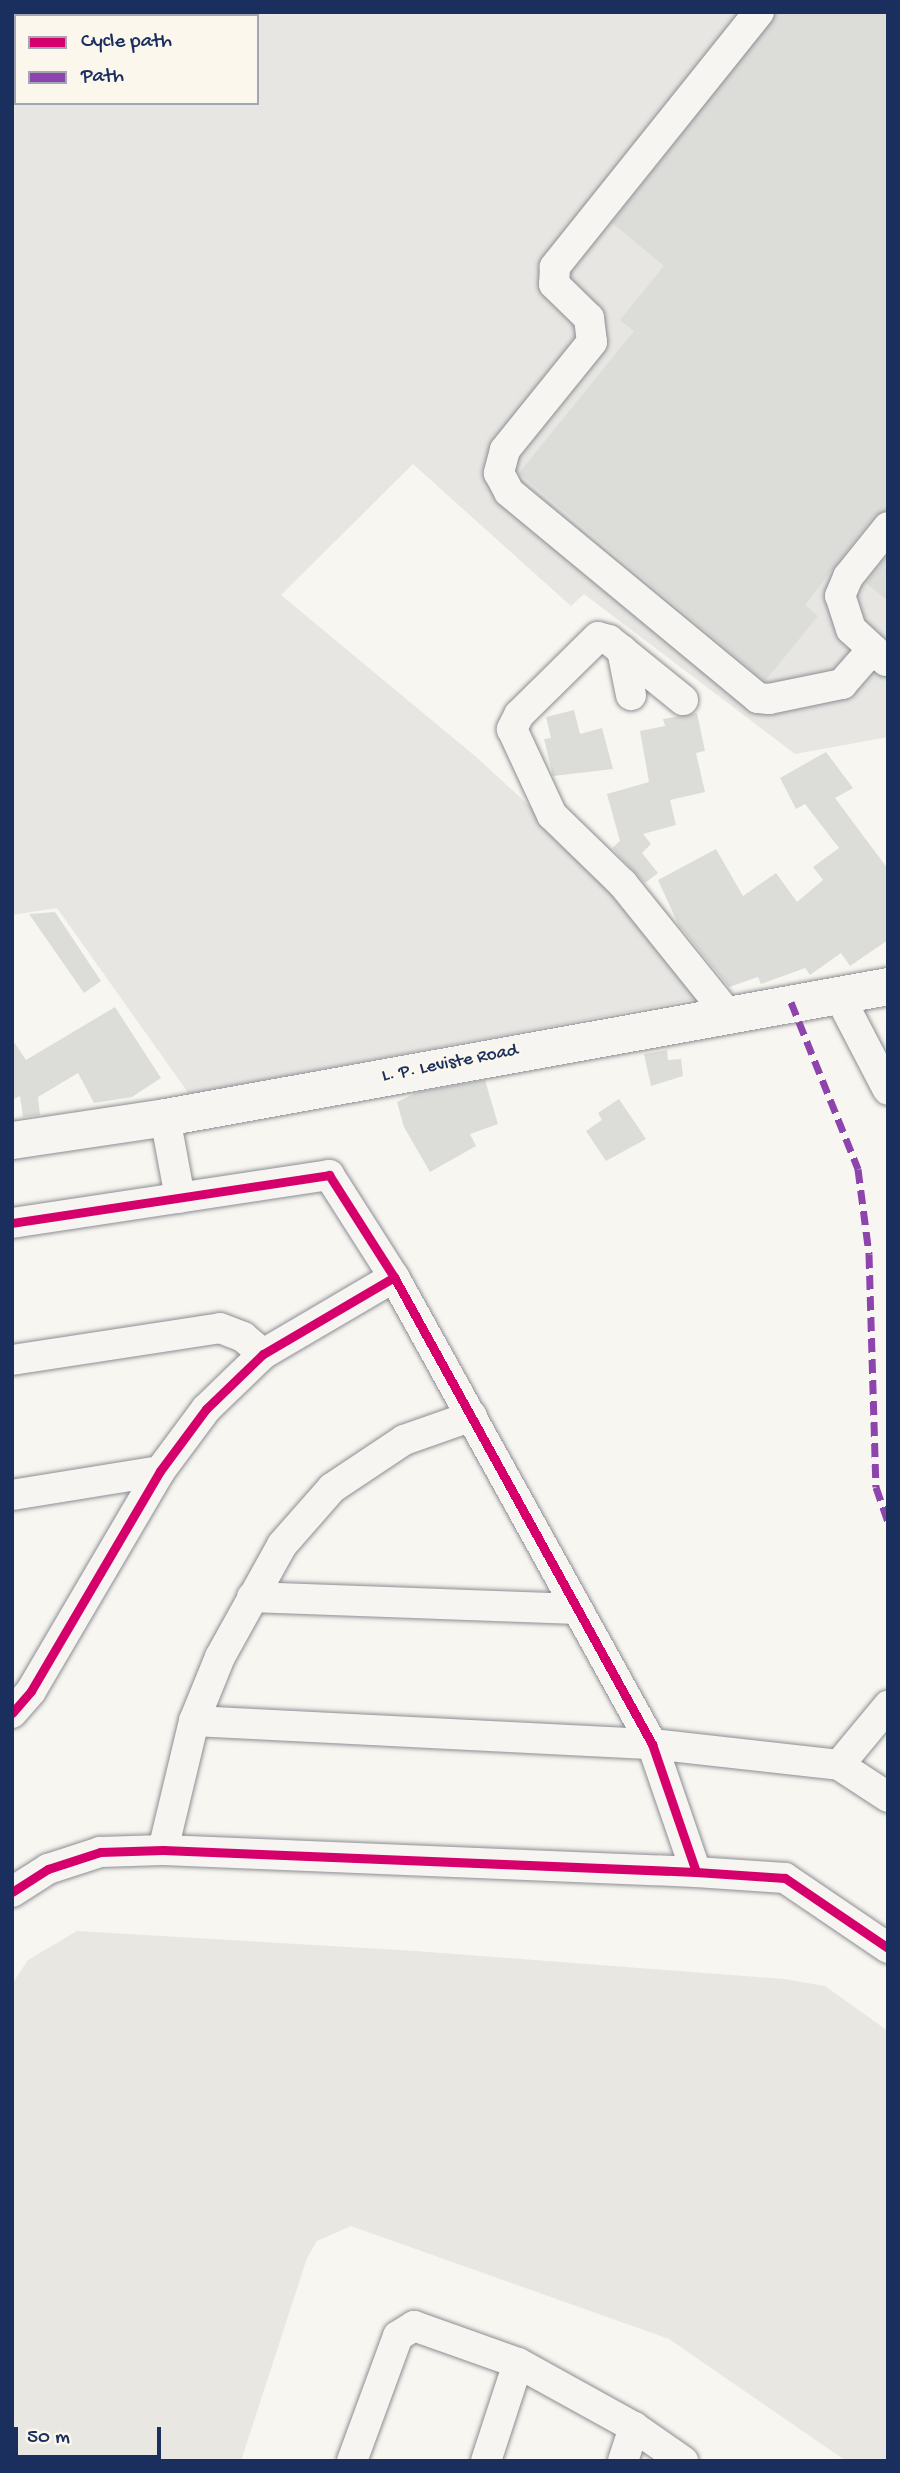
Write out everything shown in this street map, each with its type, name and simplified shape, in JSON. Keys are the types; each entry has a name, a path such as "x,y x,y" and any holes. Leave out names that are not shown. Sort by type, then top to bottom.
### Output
{"main road":[{"name":"L. P. Leviste Road","path":"12,1140 165,1117 726,1013 888,986"}],"street":[{"path":"759,12 555,267 554,284 589,318 592,342 505,450 499,473 509,492 758,698 769,699 842,684 880,656 851,629 840,596 848,577 888,527"},
{"path":"683,700 604,638 589,642 514,720 513,737 552,815 623,884 726,1013"},
{"path":"622,650 631,695"},
{"path":"838,995 888,1090"},
{"path":"165,1117 180,1198"},
{"path":"12,1223 328,1175 394,1277 652,1744 696,1872"},
{"path":"18,1693 160,1471 206,1409 263,1354 394,1277"},
{"path":"12,1360 220,1328 243,1336 263,1354"},
{"path":"163,1850 194,1721 219,1657 282,1545 332,1488 404,1440 472,1416"},
{"path":"12,1494 160,1471"},
{"path":"252,1597 576,1609"},
{"path":"839,1765 888,1706"},
{"path":"194,1721 652,1744 839,1765 888,1797"},
{"path":"12,1892 48,1869 100,1852 163,1850 696,1872 785,1878 888,1948"},
{"path":"352,2461 398,2336 408,2328 420,2326 518,2363 634,2427 683,2461"},
{"path":"486,2461 518,2363"},
{"path":"623,2461 634,2427"}],"shaded area":[{"path":"12,12 888,12 888,737 795,754 584,594 571,606 413,464 281,595 475,756 618,887 706,997 189,1094 57,908 12,915"},
{"path":"77,1931 416,1951 784,1979 825,1986 888,2031 888,2461 846,2461 669,2339 351,2226 317,2241 307,2258 241,2461 12,2461 12,1984 28,1960"}],"building":[{"path":"888,12 888,510 874,516 805,605 818,616 765,681 519,473 634,331 620,320 664,266 612,223 776,14"},
{"path":"888,555 888,601 866,583"},
{"path":"574,710 580,734 602,728 613,769 553,776 544,739 551,738 546,717"},
{"path":"697,713 705,751 696,753 705,792 670,800 676,825 643,834 651,844 642,853 658,873 645,883 612,848 620,841 607,794 649,782 640,731 665,726 663,719"},
{"path":"826,752 853,788 835,798 888,869 888,940 850,966 841,953 810,975 805,968 761,984 758,977 729,987 678,924 658,880 716,849 743,896 776,873 797,902 823,880 813,867 839,848 805,804 796,809 780,778"},
{"path":"55,912 101,981 84,993 29,914"},
{"path":"115,1007 161,1078 132,1097 94,1103 78,1073 38,1097 40,1115 23,1117 20,1096 12,1100 12,1039 26,1060"},
{"path":"667,1050 668,1060 681,1059 683,1076 651,1086 644,1054"},
{"path":"485,1080 498,1124 470,1134 476,1146 430,1172 404,1127 397,1102 418,1092"},
{"path":"619,1099 646,1139 606,1161 586,1131 602,1120 598,1113"}],"marked path":[{"path":"791,1002 858,1169 869,1254 876,1487 888,1522"}],"cycle path":[{"path":"12,1223 329,1175 394,1277 652,1744 696,1872"},
{"path":"12,1713 31,1691 160,1471 206,1409 263,1354 394,1277"},
{"path":"12,1892 48,1869 100,1852 163,1850 696,1872 785,1878 888,1948"}]}
